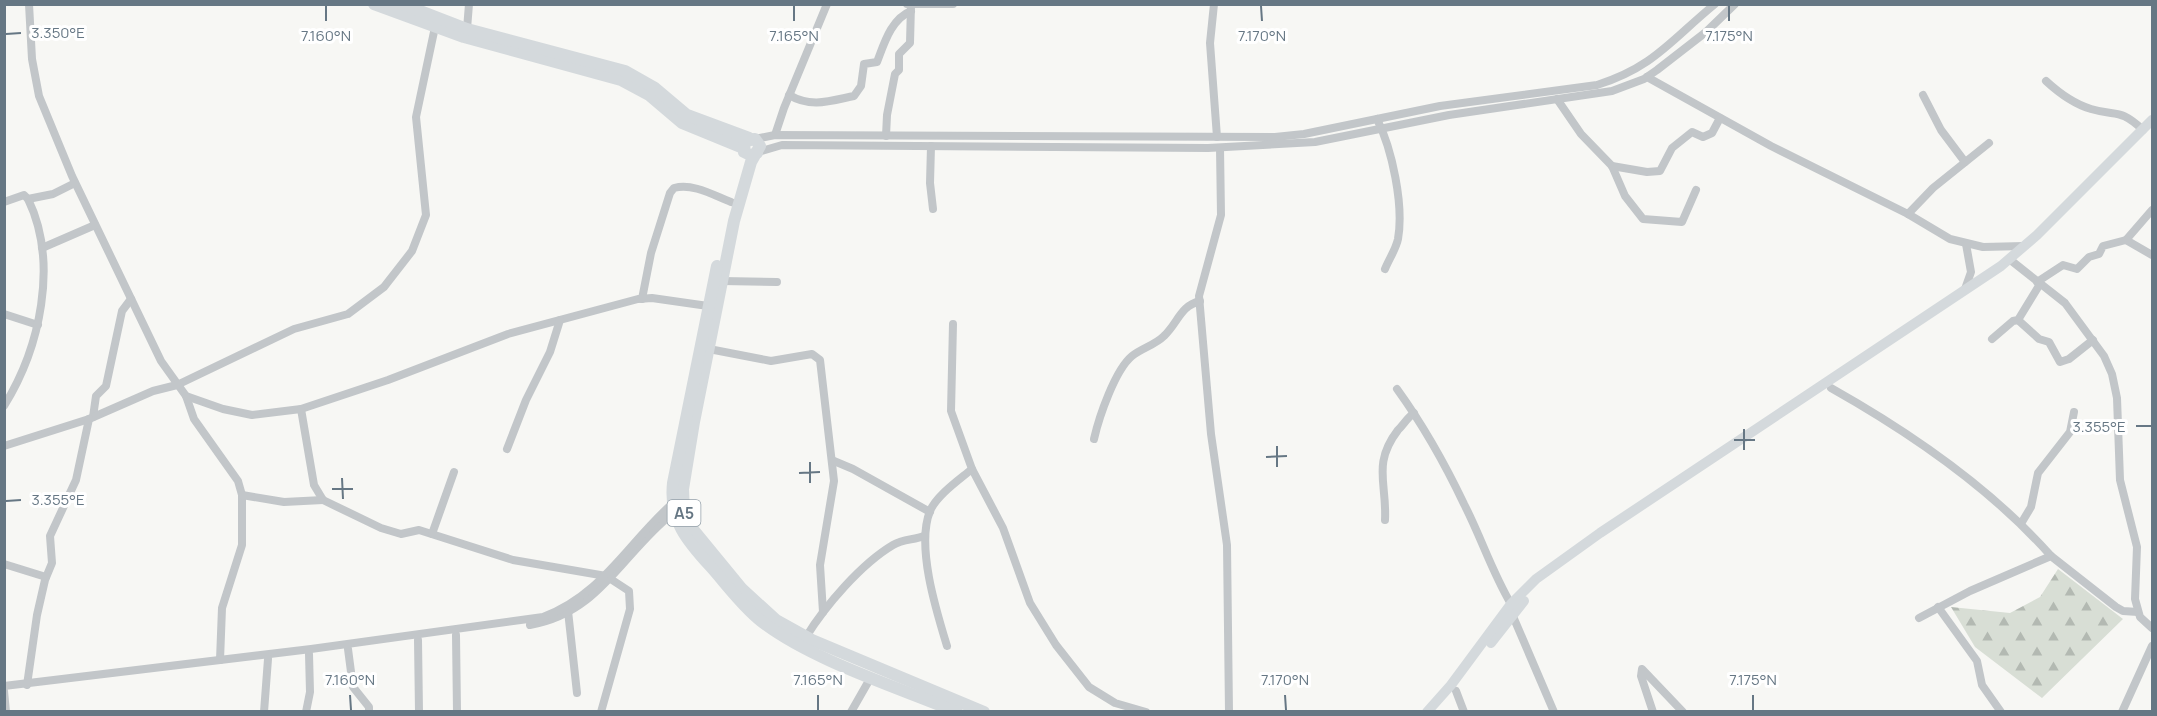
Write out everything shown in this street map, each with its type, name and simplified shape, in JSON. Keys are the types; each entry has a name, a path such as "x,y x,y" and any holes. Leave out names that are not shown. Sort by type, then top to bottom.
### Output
{"highway":[{"path":"374,4 490,45 621,80 650,95 682,123 751,147"},
{"path":"402,4 467,29 625,72 655,88 687,115 751,147"},
{"name":"A5","path":"751,147 731,202 708,306 689,421 682,489 687,522 755,603 776,620 806,637 984,711"},
{"name":"A5","path":"751,147 751,162 740,200 709,348 673,483 672,509 679,527 697,552 760,620 795,643 871,677 957,711"}],"main road":[{"path":"1437,711 1456,691 1511,609 1541,584 2013,262 2065,216 2148,129 2152,120"},
{"path":"1427,711 1451,685 1536,579 1600,533 1961,294 2024,246 2148,129"}],"street":[{"path":"29,4 32,59 39,96 75,183 161,361 186,396 194,419 238,481 242,495 242,545 222,608 220,660"},
{"path":"467,29 469,4"},
{"path":"775,135 827,4"},
{"path":"789,95 803,103 819,104 854,96 861,86 864,64 877,62 886,36 910,7 952,4"},
{"path":"1214,4 1210,43 1217,137"},
{"path":"751,147 782,145 1220,148 1303,143 1382,130 1449,115 1612,91 1647,77 1706,32 1735,4"},
{"path":"886,136 887,115 895,74 899,70 899,54 910,43 910,7"},
{"path":"751,147 775,135 1217,137 1304,134 1440,106 1605,82 1649,63 1712,7"},
{"path":"4,446 91,418 177,385 272,338 354,311 384,287 412,251 426,215 416,117 435,27"},
{"path":"1647,77 1803,163 1908,214 1950,238 1966,244 1999,248 2024,246"},
{"path":"2046,81 2073,102 2092,110 2119,112 2148,129"},
{"path":"1923,95 1941,130 1965,162"},
{"path":"1557,99 1581,134 1612,166 1625,196 1643,219 1682,222 1696,190"},
{"path":"1612,166 1647,172 1660,171 1672,148 1692,132 1702,137 1712,133 1720,118"},
{"path":"1377,119 1390,150 1399,204 1398,239 1385,269"},
{"path":"1908,214 1933,188 1989,143"},
{"path":"931,146 930,183 933,209"},
{"path":"1220,148 1221,215 1200,301 1210,434 1227,545 1229,711"},
{"path":"28,199 53,194 75,183"},
{"path":"642,299 651,253 674,188 685,186 699,189 731,202"},
{"path":"4,202 24,195 28,199 36,215 42,248 42,309 24,374 4,406"},
{"path":"1992,339 2013,321 2018,320 2038,283 2063,265 2077,269 2090,257 2099,254 2103,246 2126,240 2152,210"},
{"path":"42,248 95,225"},
{"path":"2126,240 2152,255"},
{"path":"1961,294 1967,286 1971,272 1966,244"},
{"path":"2013,262 2065,303 2104,356 2112,374 2117,398 2120,480 2138,547 2135,599 2138,612 2152,628"},
{"path":"722,281 777,282"},
{"path":"27,685 37,615 52,559 50,536 76,480 96,396 106,386 122,311 131,299"},
{"path":"186,396 223,409 252,415 301,409 388,380 508,334 642,299 708,306"},
{"path":"1094,439 1098,419 1111,395 1112,385 1127,362 1163,337 1185,308 1200,301"},
{"path":"4,314 38,325"},
{"path":"507,449 526,400 550,352 560,320"},
{"path":"2018,320 2039,339 2049,342 2060,362 2068,359 2093,340"},
{"path":"953,324 951,411 972,470 1003,528 1030,603 1056,645 1089,687 1114,703 1146,711"},
{"path":"709,348 771,361 801,354 812,354 820,360 834,461 833,497 820,565 823,612"},
{"path":"1831,388 1886,419 2022,522 2051,556 2116,607 2123,611 2138,612"},
{"path":"1397,389 1414,413 1465,505 1554,711"},
{"path":"301,409 314,485 323,500"},
{"path":"2022,522 2031,507 2038,473 2070,432 2074,412"},
{"path":"1385,520 1386,506 1380,471 1384,455 1390,441 1414,413"},
{"path":"834,461 853,469 930,512"},
{"path":"947,646 934,599 924,536 930,512 952,486 972,470"},
{"path":"432,534 454,472"},
{"path":"242,495 284,502 323,500 381,528 401,534 419,530 513,561 608,577 627,588 631,603 601,711"},
{"path":"4,689 309,654 535,624 568,610 596,594 640,535 672,509"},
{"path":"806,637 823,612 861,571 898,542 924,536"},
{"path":"1919,618 1970,591 2051,556"},
{"path":"4,564 46,577"},
{"path":"1938,607 1977,661 1982,685 2001,711"},
{"path":"4,689 519,622 568,610"},
{"path":"568,610 577,693"},
{"path":"456,635 457,711"},
{"path":"418,640 419,711"},
{"path":"2122,711 2152,646"},
{"path":"348,649 353,687 369,707 369,711"},
{"path":"306,711 310,692 309,654"},
{"path":"264,711 268,659"},
{"path":"1653,711 1641,676 1642,669 1683,711"},
{"path":"851,711 871,677"},
{"path":"4,689 6,711"},
{"path":"1456,691 1464,711"}],"green space":[{"path":"2058,569 2123,619 2042,698 1975,647 1951,607 2010,613 2040,597"}]}
